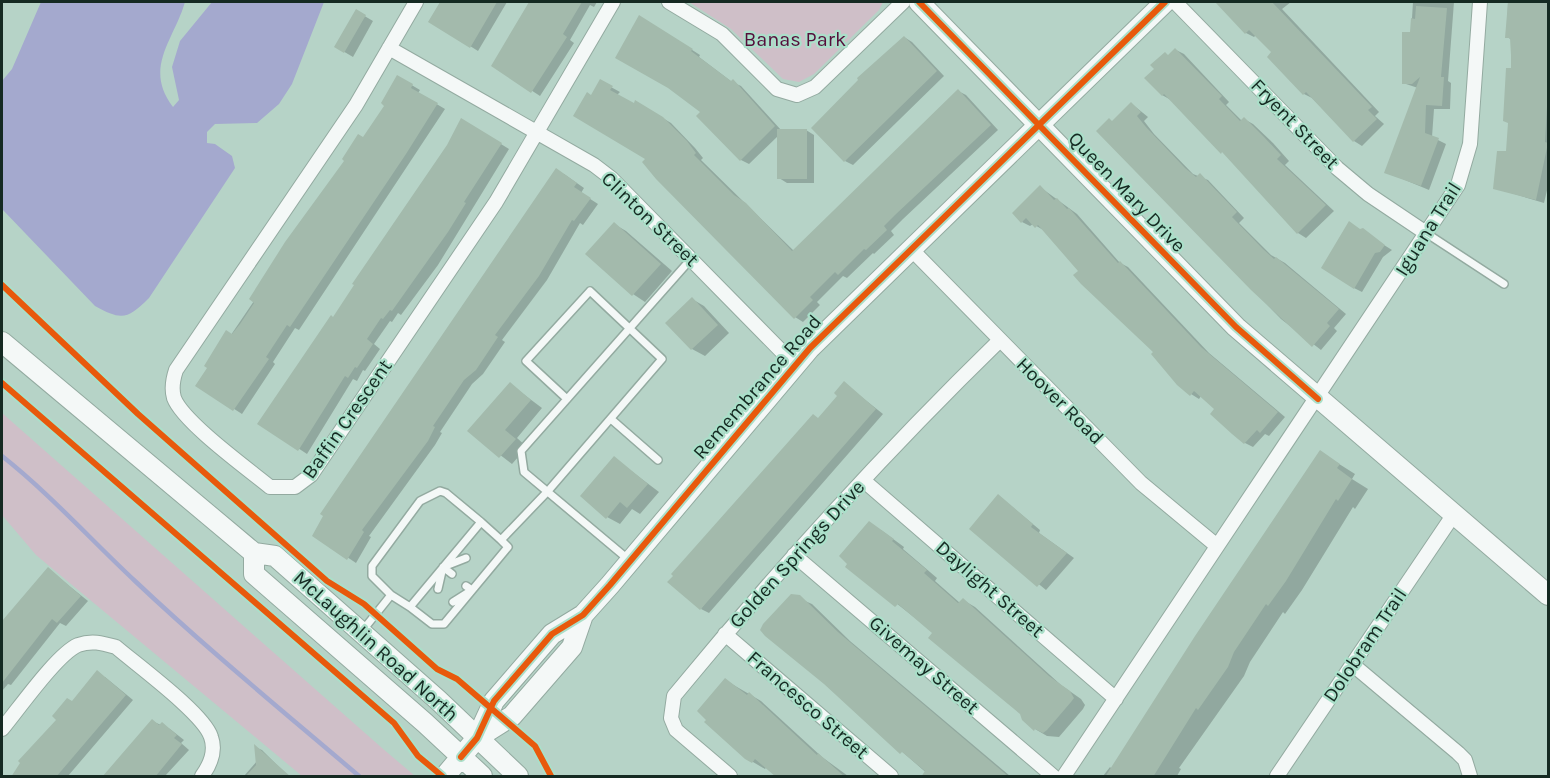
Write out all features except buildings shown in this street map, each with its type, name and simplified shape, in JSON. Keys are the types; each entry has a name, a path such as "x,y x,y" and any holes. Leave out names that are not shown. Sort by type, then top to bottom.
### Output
{"street":[{"name":"Baffin Crescent","path":"416,2 356,105 182,360 173,379 174,397 183,413 270,487 295,487 311,475 496,202 613,2"},
{"path":"669,2 722,34 777,89 797,95 815,87 903,2"},
{"name":"Queen Mary Drive","path":"919,2 1236,327 1548,595"},
{"name":"Remembrance Road","path":"445,777 477,738 512,716 572,647 583,615 795,365 1164,2"},
{"name":"Fryent Street","path":"1174,2 1337,168 1368,194 1426,233"},
{"name":"Iguana Trail","path":"1318,399 1458,185 1468,155 1480,2"},
{"name":"Clinton Street","path":"389,48 611,178 795,365"},
{"name":"Hoover Road","path":"911,249 1141,483 1217,546"},
{"name":"Golden Springs Drive","path":"730,777 676,730 670,718 674,696 794,555 934,404 1000,340"},
{"name":"McLaughlin Road North","path":"2,342 254,554 275,556 518,777"},
{"path":"1064,777 1217,546 1318,399"},
{"name":"Daylight Street","path":"863,480 1116,699"},
{"name":"Dolobram Trail","path":"1277,777 1454,514"},
{"name":"McLaughlin Road North","path":"254,554 254,574 482,777"},
{"name":"Givemay Street","path":"794,555 1053,777"},
{"name":"Francesco Street","path":"725,634 891,777"},
{"path":"2,729 68,651 86,643 99,642 116,647 203,721 213,747 209,767 202,777"},
{"path":"1352,664 1458,753 1465,760 1470,777"}],"lane":[{"path":"1426,233 1504,285"},
{"path":"630,561 524,472 521,451 691,259"},
{"path":"501,540 548,491 662,359 590,291 526,361 567,399"},
{"path":"611,419 658,460"},
{"path":"453,602 469,588 508,547 446,493 440,491 420,501 372,567 372,576 391,595 432,624 444,624 469,588 480,571"},
{"path":"410,607 481,522"},
{"path":"442,567 465,558"},
{"path":"442,567 452,574"},
{"path":"438,590 442,567"},
{"path":"361,632 391,595"}],"green space":[{"name":"Banas Park","path":"689,2 883,2 879,10 814,74 799,82 783,79 731,29"},
{"path":"2,413 415,776 302,776 36,555 2,515"}],"water":[{"path":"41,2 185,2 168,42 161,67 164,93 173,107 179,100 172,67 180,41 212,2 324,2 292,84 279,104 257,123 215,124 207,132 207,143 215,144 232,156 235,168 149,298 136,310 124,316 112,314 95,306 2,209 2,81 12,69"}],"waterway":[{"path":"2,456 37,486 190,631 359,776"}],"cycle path":[{"path":"919,2 1236,327 1318,399"},
{"path":"461,757 477,738 494,701 552,634 583,615 610,585 810,348 1165,2"},
{"path":"2,285 138,414 327,581 364,604 437,669 457,679 535,746 551,776"},
{"path":"2,383 394,723 418,756 442,776"}]}
